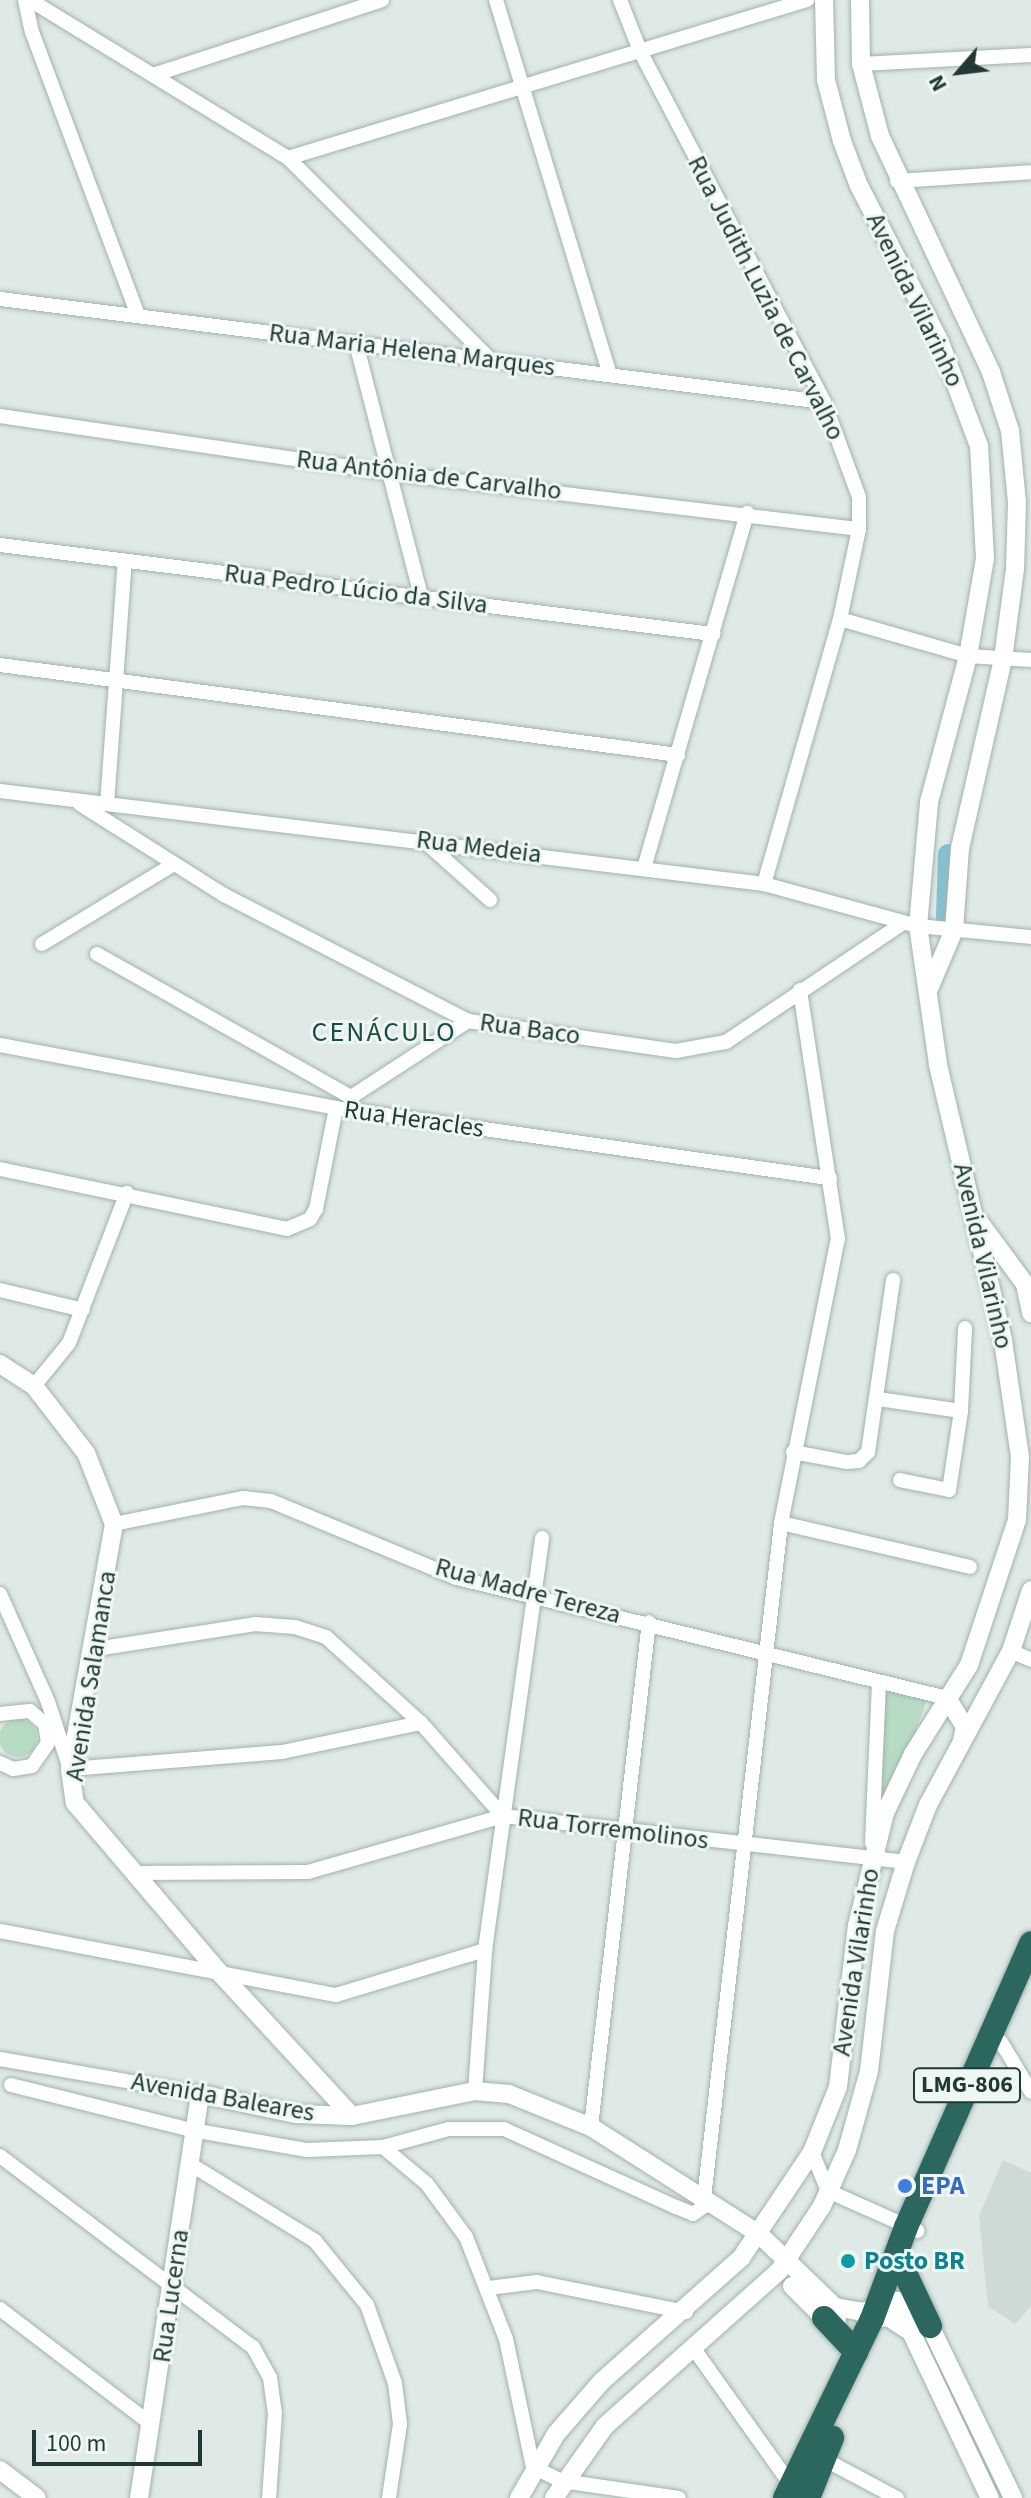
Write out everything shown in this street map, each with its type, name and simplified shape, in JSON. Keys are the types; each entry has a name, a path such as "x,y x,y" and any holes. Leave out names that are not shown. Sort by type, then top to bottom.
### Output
{"highway":[{"name":"LMG-806","path":"795,2494 822,2458 883,2311 912,2229 1031,1943"},
{"name":"LMG-806","path":"795,2494 856,2352 904,2271 912,2229 1031,1973"},
{"path":"904,2271 930,2326"},
{"path":"824,2318 856,2352"}],"main road":[{"name":"Avenida Vilarinho","path":"519,2498 533,2467 602,2381 686,2312 741,2258 812,2152 838,2087 857,1926 871,1859 891,1801 947,1698 969,1665 1017,1520 1020,1457 1003,1340 938,1064 927,993 911,924 929,802 968,656 985,559 979,446 940,342 859,186 842,141 826,80 824,0"},
{"name":"Avenida Vilarinho","path":"860,0 861,64 897,181 969,321 1010,431 1015,556 1003,659 960,848 952,938"},
{"path":"927,993 952,938"},
{"name":"Avenida Vilarinho","path":"973,1212 1025,1284 1031,1313"},
{"name":"Avenida Salamanca","path":"0,1364 34,1386 86,1453 114,1524 96,1649 70,1769 75,1803 218,1971 352,2116"},
{"name":"Avenida Vilarinho","path":"558,2490 605,2426 694,2349 781,2266 828,2191 847,2150 869,2071 885,1931 906,1862 928,1805 1011,1651 1031,1590"},
{"path":"969,1665 1011,1651"},
{"path":"947,1698 966,1729 953,1762"},
{"name":"Avenida Baleares","path":"200,2094 297,2114 352,2116 475,2091 509,2094 591,2127 759,2234 824,2318"},
{"name":"Rua Lucerna","path":"139,2498 173,2288 192,2130 200,2094"},
{"path":"723,2211 737,2235 741,2258"},
{"name":"Avenida Baleares","path":"781,2266 835,2307 863,2312 883,2311"},
{"path":"824,2318 883,2311 930,2326 1013,2498"},
{"path":"883,2311 911,2332 990,2498"},
{"path":"0,2470 27,2495"}],"street":[{"path":"27,0 288,158 491,360"},
{"path":"27,0 32,32 138,316"},
{"path":"153,75 382,0"},
{"path":"496,0 610,375"},
{"name":"Rua Judith Luzia de Carvalho","path":"620,0 641,53 824,402 853,476 859,529 840,619 764,884"},
{"path":"288,158 807,0"},
{"path":"861,64 1031,55"},
{"path":"897,181 1031,172"},
{"name":"Rua Maria Helena Marques","path":"0,299 824,402"},
{"path":"356,343 421,597"},
{"name":"Rua Antônia de Carvalho","path":"0,416 389,473 747,513 859,529"},
{"path":"644,868 747,513"},
{"name":"Rua Pedro Lúcio da Silva","path":"0,545 713,634"},
{"path":"107,804 125,561"},
{"path":"840,619 968,656 1031,660"},
{"path":"0,665 678,755"},
{"name":"Rua Medeia","path":"0,791 78,803 423,840 764,884 952,938 1031,937"},
{"name":"Rua Baco","path":"78,803 174,864 468,1021 700,1050 726,1042 800,990 911,924"},
{"path":"423,840 490,900"},
{"path":"42,944 174,864"},
{"path":"97,954 352,1104 468,1021"},
{"path":"706,2199 740,1843 781,1523 838,1239 800,990"},
{"name":"Rua Heracles","path":"0,1045 336,1108 352,1104 830,1178"},
{"path":"0,1169 127,1193 287,1229 300,1226 316,1209 336,1108"},
{"path":"34,1386 69,1343 127,1193"},
{"path":"793,1452 859,1461 868,1452 893,1280"},
{"path":"0,1290 83,1310"},
{"path":"900,1480 949,1490 961,1411 965,1328"},
{"path":"878,1399 961,1411"},
{"name":"Rua Madre Tereza","path":"114,1524 243,1498 271,1501 457,1578 649,1622 947,1698"},
{"path":"781,1523 970,1567"},
{"path":"475,2091 485,1950 530,1595 542,1538"},
{"path":"0,1594 48,1702 70,1769"},
{"path":"591,2127 649,1622"},
{"path":"96,1649 255,1624 295,1627 326,1637 354,1657 421,1723 503,1816"},
{"path":"1011,1651 1031,1660"},
{"path":"871,1859 879,1683"},
{"path":"39,1716 48,1702"},
{"path":"0,1714 20,1708 39,1716 48,1733 45,1752 23,1769 1,1767"},
{"path":"45,1752 70,1769 282,1752 421,1723"},
{"name":"Rua Torremolinos","path":"134,1873 308,1872 503,1816 906,1862"},
{"path":"0,1931 336,1995 485,1950"},
{"path":"1001,2042 1031,2092"},
{"name":"Avenida Baleares","path":"0,2059 200,2094"},
{"name":"Avenida Baleares","path":"11,2085 192,2130 307,2150 383,2147 449,2129 504,2129 693,2214 706,2199"},
{"path":"383,2147 427,2184 466,2237 489,2288 506,2339 533,2467 558,2490 679,2498"},
{"path":"812,2152 828,2191 912,2229"},
{"path":"0,2156 253,2347 270,2378 275,2413 269,2498"},
{"path":"190,2164 315,2241 367,2305 395,2383 400,2424 389,2498"},
{"path":"489,2288 537,2282 686,2312"},
{"path":"0,2309 152,2425"},
{"path":"694,2349 795,2494"},
{"path":"822,2458 897,2498"}],"shaded area":[{"path":"1003,2160 1031,2173 1031,2306 1015,2324 988,2306 979,2216"}],"green space":[{"path":"882,1687 927,1700 874,1842"},
{"path":"18,1719 32,1724 37,1738 32,1752 18,1757 4,1752 -1,1738 4,1724"}],"waterway":[{"path":"946,917 948,854"}],"place":[{"name":"EPA","path":"905,2186"},
{"name":"Posto BR","path":"848,2261"}],"district":[{"name":"CENÁCULO","path":"384,1032"}]}
